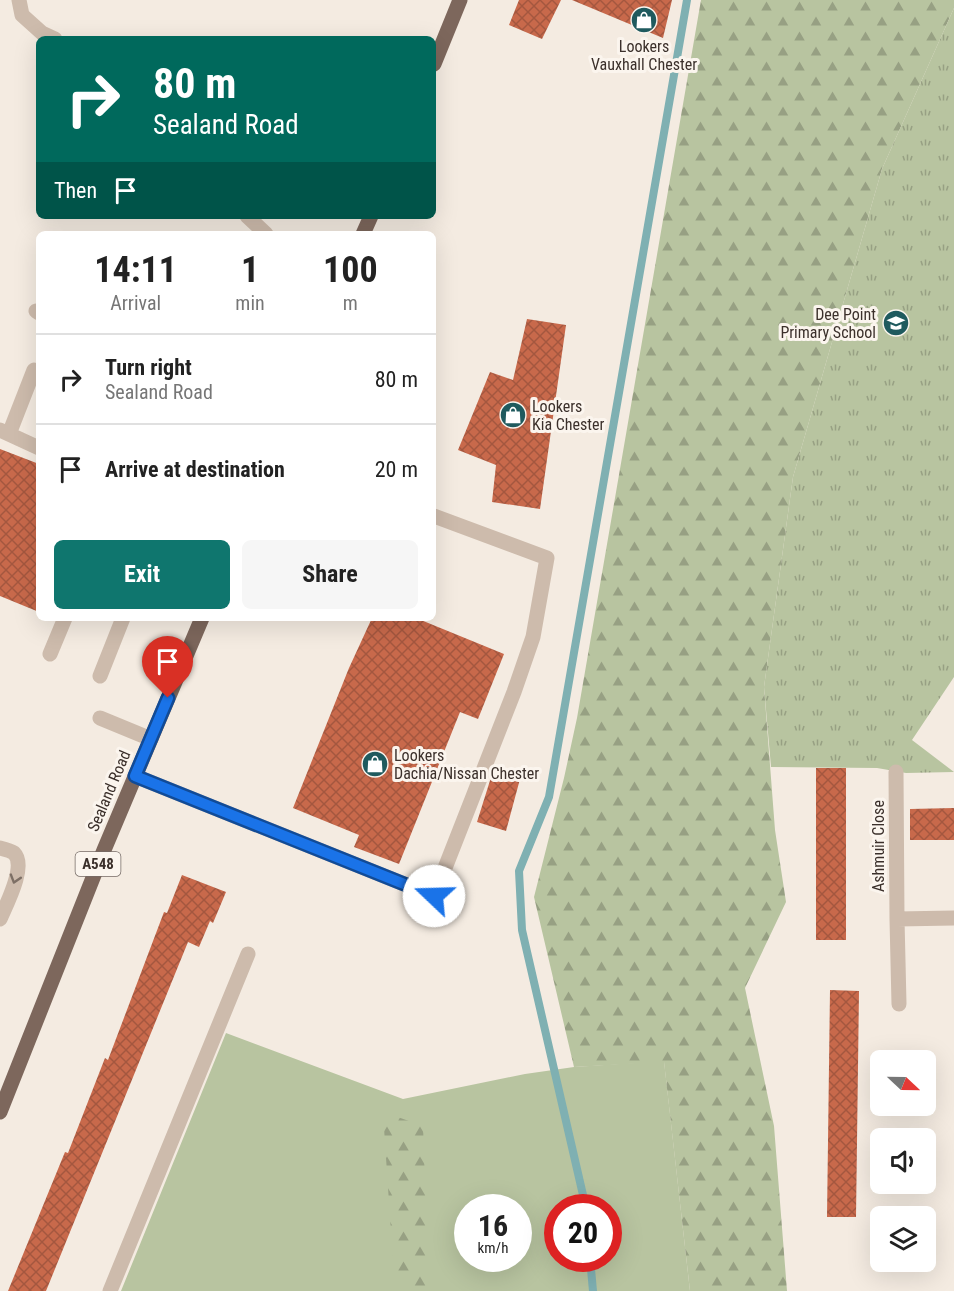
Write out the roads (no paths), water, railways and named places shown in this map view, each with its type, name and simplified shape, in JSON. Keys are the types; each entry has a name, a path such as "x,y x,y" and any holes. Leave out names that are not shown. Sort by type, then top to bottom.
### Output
{"main road":[{"path":"436,59 460,0"},
{"name":"Sealand Road","path":"0,1112 135,776 201,621"}],"street":[{"path":"19,0 22,15 42,33 49,36"},
{"path":"250,219 263,231"},
{"path":"36,371 34,370 5,432 36,447"},
{"path":"135,776 434,896 514,692 533,637 547,558 436,517"},
{"path":"50,654 63,621"},
{"path":"100,676 122,621"},
{"path":"100,718 151,739"},
{"name":"Ashmuir Close","path":"896,772 899,1004"},
{"path":"0,848 14,853 18,861 18,874 0,919"},
{"path":"897,919 954,918"},
{"path":"110,1291 248,954"}],"waterway":[{"path":"583,1194 522,930 519,871 549,797 687,0"},
{"path":"591,1272 593,1291"}],"place":[{"name":"Lookers Vauxhall Chester","path":"644,20"},
{"name":"Dee Point Primary School","path":"896,323"},
{"name":"Lookers Kia Chester","path":"513,415"},
{"name":"Lookers Dachia/Nissan Chester","path":"375,764"}]}
